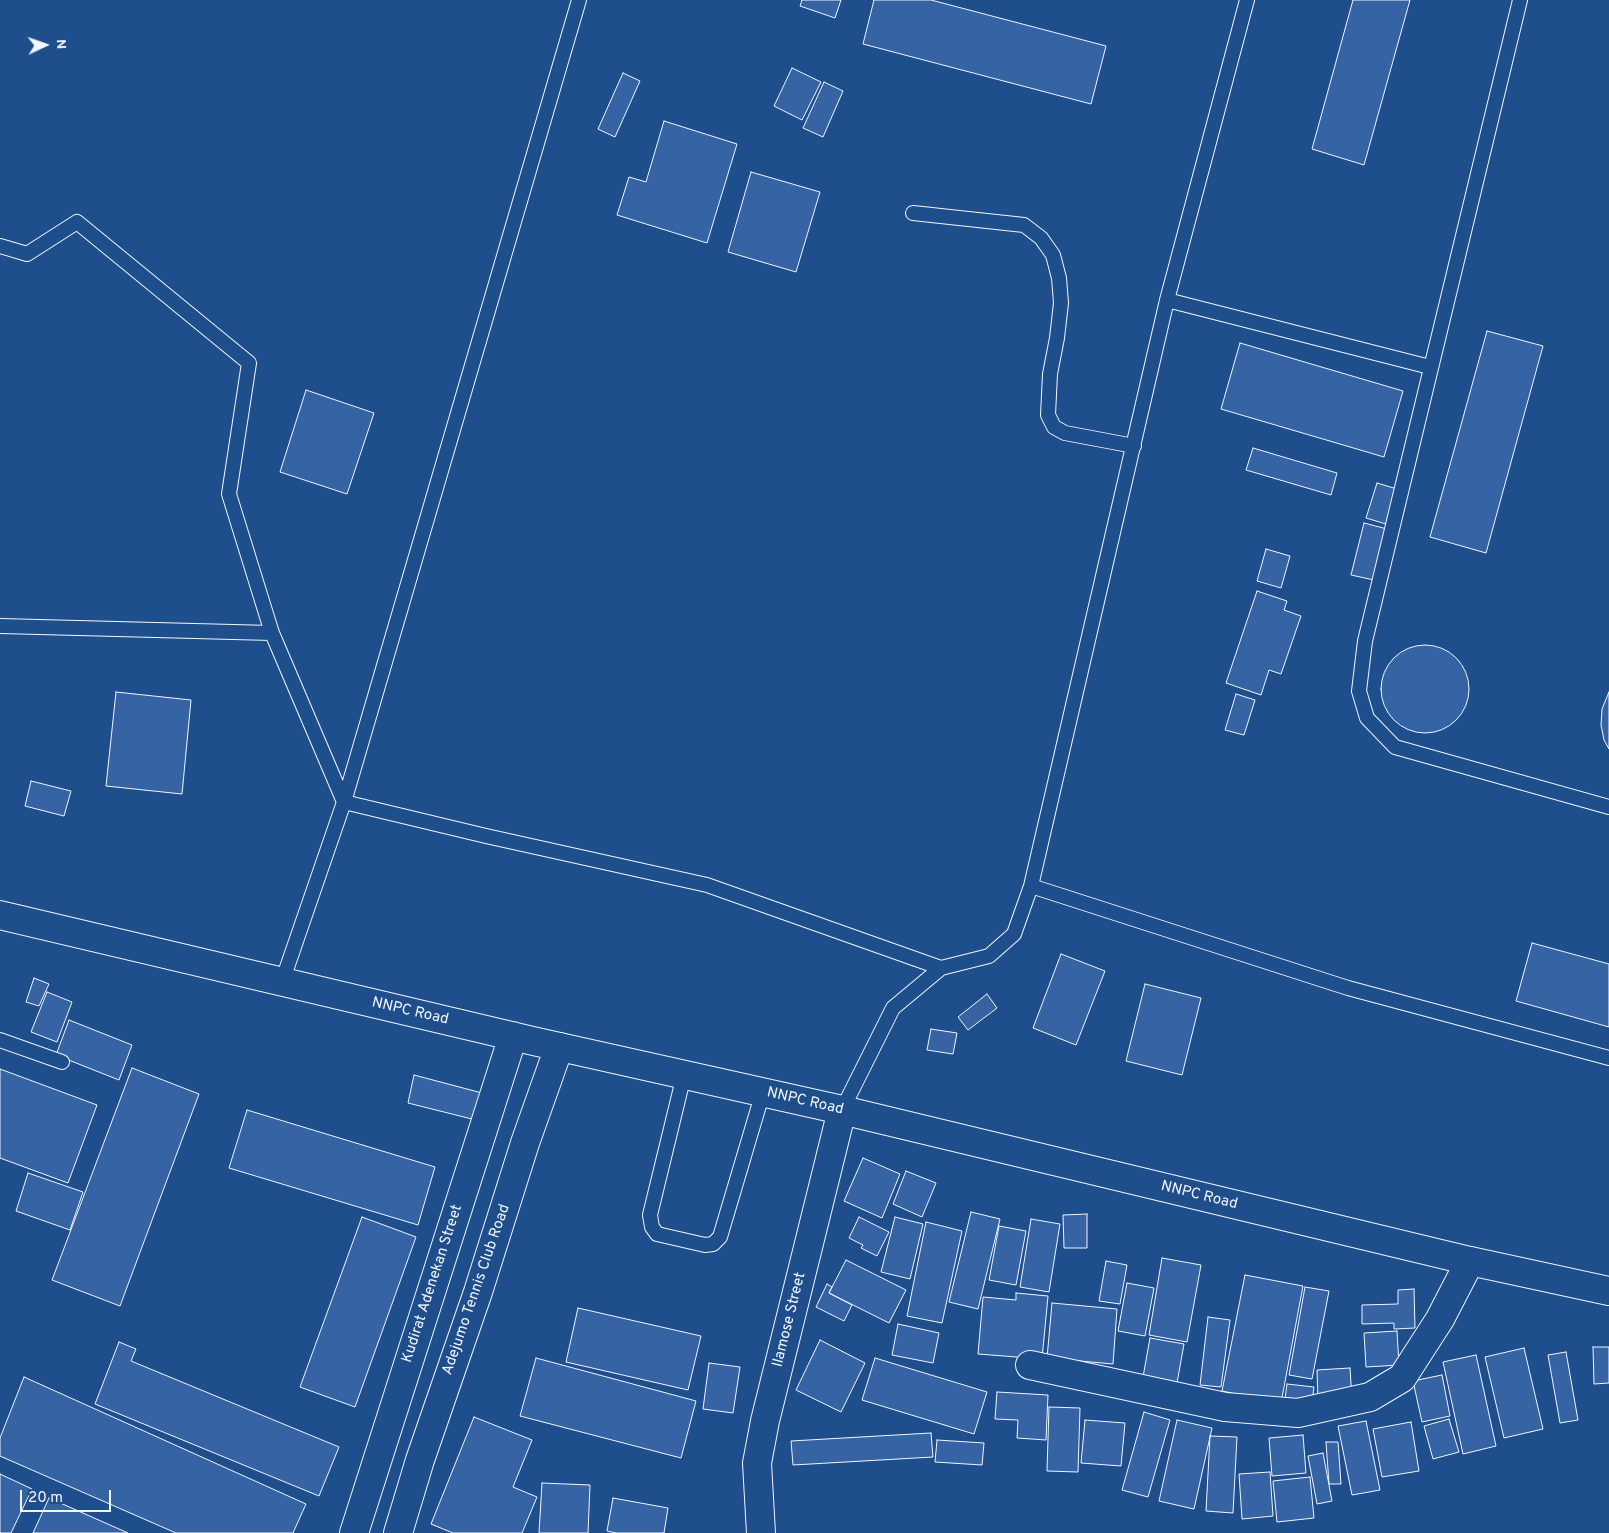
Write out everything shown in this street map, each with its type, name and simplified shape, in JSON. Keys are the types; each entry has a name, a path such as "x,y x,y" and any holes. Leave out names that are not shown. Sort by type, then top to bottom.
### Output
{"street":[{"name":"NNPC Road","path":"1,921 282,982 559,1047 842,1110 1470,1261 1609,1291"},
{"name":"Kudirat Adenekan Street","path":"354,1533 513,1036"},
{"name":"Adejumo Tennis Club Road","path":"398,1533 420,1460 478,1292 525,1143 559,1047"},
{"name":"Ilamose Street","path":"760,1533 757,1463 765,1421 842,1110"},
{"path":"1030,1365 1234,1408 1298,1413 1370,1397 1402,1378 1440,1319 1470,1261"}],"lane":[{"path":"282,982 344,802 579,0"},
{"path":"842,1110 894,1008 941,968 989,956 1014,934 1031,886 1167,300 1247,0"},
{"path":"1520,0 1365,641 1359,691 1367,718 1395,748 1609,807"},
{"path":"913,213 1024,226 1041,238 1053,255 1059,278 1062,303 1050,374 1048,415 1054,427 1065,433 1134,446"},
{"path":"0,246 28,254 77,222 249,363 229,494 272,633 344,802"},
{"path":"1167,300 1430,367"},
{"path":"0,626 272,633"},
{"path":"344,802 707,885 941,968"},
{"path":"1031,886 1348,988 1609,1058"},
{"path":"0,1040 62,1062"},
{"path":"684,1075 650,1215 652,1227 656,1234 705,1245 713,1244 720,1237 763,1092"}],"building":[{"path":"802,0 841,0 835,18 800,6"},
{"path":"874,0 931,0 1106,46 1091,104 863,44"},
{"path":"1353,0 1410,0 1364,165 1312,149"},
{"path":"792,68 821,82 802,120 774,106"},
{"path":"623,73 640,81 615,137 598,129"},
{"path":"824,82 843,91 823,137 803,128"},
{"path":"664,121 737,144 707,243 617,215 629,177 646,182"},
{"path":"751,172 820,192 796,272 728,252"},
{"path":"1487,331 1543,346 1486,553 1430,537"},
{"path":"1240,343 1403,391 1384,457 1221,409"},
{"path":"306,390 374,413 347,494 280,472"},
{"path":"1253,448 1337,473 1331,495 1246,470"},
{"path":"1377,483 1397,489 1386,524 1366,518"},
{"path":"1364,523 1387,529 1374,580 1351,575"},
{"path":"1266,549 1290,556 1281,588 1257,581"},
{"path":"1257,591 1287,601 1284,610 1301,616 1281,674 1269,670 1261,695 1226,683"},
{"path":"1425,645 1442,649 1456,658 1465,672 1469,689 1465,706 1456,720 1442,729 1425,733 1408,729 1394,720 1385,706 1381,689 1385,672 1394,658 1408,649"},
{"path":"116,692 191,700 182,794 106,786"},
{"path":"1609,692 1609,749 1604,740 1601,725 1602,709"},
{"path":"1236,694 1255,700 1244,735 1225,730"},
{"path":"31,781 71,791 64,816 25,806"},
{"path":"1532,943 1609,964 1609,1027 1516,1001"},
{"path":"1061,954 1105,971 1076,1045 1033,1028"},
{"path":"34,978 49,984 39,1006 26,1002"},
{"path":"1145,984 1201,998 1182,1075 1126,1061"},
{"path":"47,992 72,1002 57,1042 31,1032"},
{"path":"987,994 997,1008 968,1030 958,1017"},
{"path":"69,1020 132,1045 119,1080 56,1055"},
{"path":"931,1029 957,1033 953,1054 927,1050"},
{"path":"132,1068 199,1094 120,1306 52,1280"},
{"path":"0,1069 97,1105 68,1183 0,1158"},
{"path":"414,1075 482,1093 476,1120 408,1103"},
{"path":"247,1110 435,1167 418,1225 229,1168"},
{"path":"863,1158 900,1174 882,1218 844,1201"},
{"path":"906,1171 936,1183 922,1217 893,1204"},
{"path":"28,1173 83,1192 70,1230 16,1211"},
{"path":"971,1212 1000,1219 978,1309 949,1302"},
{"path":"1087,1214 1087,1248 1064,1248 1063,1215"},
{"path":"362,1217 416,1237 355,1407 300,1387"},
{"path":"859,1217 889,1232 877,1256 861,1248 863,1245 849,1238"},
{"path":"895,1217 923,1224 910,1279 881,1272"},
{"path":"1031,1219 1060,1224 1049,1292 1020,1287"},
{"path":"926,1222 962,1231 942,1323 907,1316"},
{"path":"999,1226 1026,1231 1016,1285 989,1280"},
{"path":"1162,1258 1201,1265 1187,1342 1149,1335"},
{"path":"846,1260 906,1290 889,1323 829,1293"},
{"path":"1106,1261 1127,1265 1120,1304 1099,1301"},
{"path":"1245,1275 1303,1286 1281,1403 1222,1391"},
{"path":"1127,1283 1154,1288 1145,1336 1118,1331"},
{"path":"827,1284 832,1287 829,1293 852,1305 844,1321 816,1307"},
{"path":"1305,1287 1329,1291 1312,1379 1289,1375"},
{"path":"1414,1289 1415,1328 1394,1329 1394,1323 1362,1324 1362,1305 1398,1304 1398,1290"},
{"path":"1016,1293 1048,1296 1042,1359 978,1354 983,1297 1016,1300"},
{"path":"1052,1303 1117,1309 1113,1364 1047,1358"},
{"path":"578,1308 701,1336 688,1390 566,1362"},
{"path":"1208,1317 1230,1320 1221,1387 1200,1385"},
{"path":"898,1324 939,1333 933,1363 892,1355"},
{"path":"1397,1331 1399,1365 1366,1367 1364,1333"},
{"path":"1150,1338 1184,1344 1177,1383 1143,1377"},
{"path":"820,1340 865,1363 841,1412 796,1390"},
{"path":"119,1342 136,1349 131,1361 339,1447 319,1496 95,1404"},
{"path":"1593,1347 1609,1347 1609,1383 1594,1384"},
{"path":"1524,1348 1543,1429 1504,1438 1485,1357"},
{"path":"1566,1352 1578,1420 1560,1423 1548,1355"},
{"path":"1476,1355 1496,1446 1463,1454 1443,1362"},
{"path":"536,1358 696,1401 681,1458 520,1416"},
{"path":"875,1358 987,1392 974,1434 862,1400"},
{"path":"709,1363 740,1367 733,1413 703,1409"},
{"path":"1350,1368 1352,1400 1318,1401 1317,1370"},
{"path":"1442,1375 1450,1416 1422,1422 1413,1381"},
{"path":"24,1377 306,1504 293,1533 176,1533 0,1456 0,1438"},
{"path":"1287,1384 1314,1387 1311,1410 1284,1407"},
{"path":"997,1392 1048,1395 1046,1440 1017,1438 1018,1420 995,1419"},
{"path":"1049,1407 1080,1408 1078,1472 1047,1471"},
{"path":"1144,1412 1170,1420 1148,1497 1122,1490"},
{"path":"474,1417 532,1440 513,1487 537,1497 522,1533 453,1533 431,1524"},
{"path":"1449,1419 1459,1452 1433,1459 1424,1426"},
{"path":"1085,1420 1125,1423 1121,1466 1081,1463"},
{"path":"1177,1420 1212,1428 1194,1509 1159,1501"},
{"path":"1366,1421 1380,1490 1352,1495 1338,1426"},
{"path":"1411,1422 1419,1471 1382,1477 1373,1429"},
{"path":"931,1433 933,1457 793,1465 791,1441"},
{"path":"1303,1435 1306,1473 1272,1476 1269,1438"},
{"path":"1210,1436 1237,1437 1233,1513 1206,1511"},
{"path":"937,1440 984,1443 982,1465 935,1462"},
{"path":"1326,1442 1338,1442 1341,1484 1329,1484"},
{"path":"1323,1453 1332,1501 1317,1504 1308,1456"},
{"path":"1270,1472 1273,1516 1242,1519 1239,1474"},
{"path":"0,1474 32,1489 11,1533 0,1533"},
{"path":"1310,1477 1314,1518 1277,1522 1273,1481"},
{"path":"542,1483 590,1485 588,1533 539,1533"},
{"path":"49,1498 128,1533 33,1533"},
{"path":"613,1498 668,1508 664,1533 616,1533 607,1531"}]}
